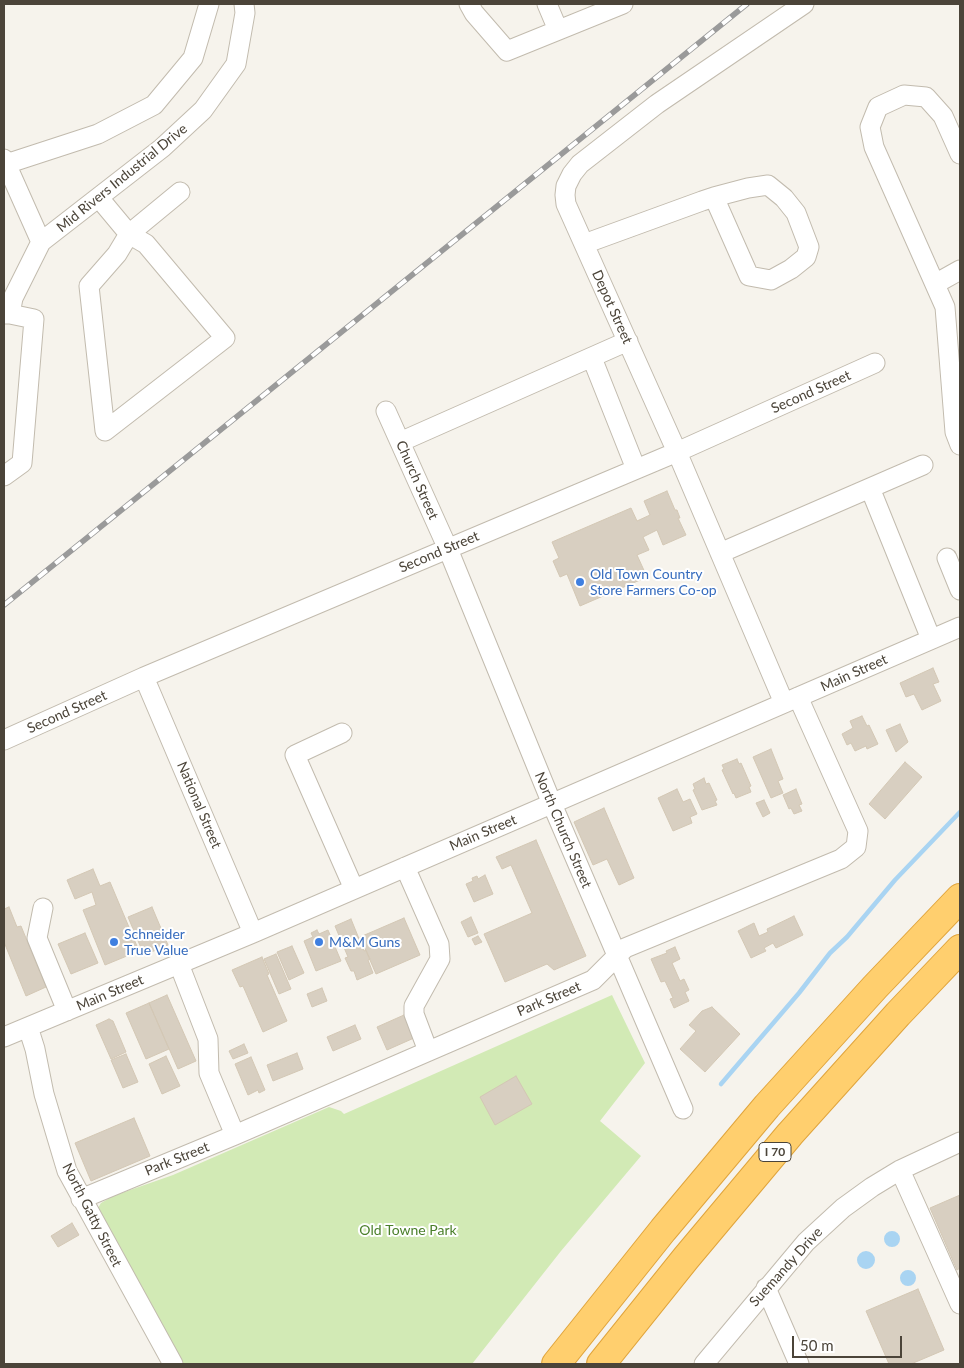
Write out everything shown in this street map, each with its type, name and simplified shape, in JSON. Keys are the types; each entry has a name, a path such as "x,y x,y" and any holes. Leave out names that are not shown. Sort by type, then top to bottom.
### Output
{"highway":[{"path":"935,924 960,886"},
{"name":"I 70","path":"556,1364 663,1230 767,1106 821,1045 960,898"},
{"name":"I 70","path":"601,1364 680,1265 790,1134 898,1014 960,949"}],"street":[{"path":"4,476 22,462 34,319 7,314 41,242 5,162 98,134 154,105 193,58 209,4"},
{"name":"Mid Rivers Industrial Drive","path":"41,242 162,148 204,110 236,64 245,13 244,4"},
{"path":"469,4 474,13 507,51 623,4"},
{"path":"548,4 558,30"},
{"name":"Depot Street","path":"791,700 720,553 566,204 565,195 566,186 580,164 657,104 804,4"},
{"path":"960,154 943,116 926,97 904,95 878,107 870,127 874,147 945,306 954,336 955,432 960,445"},
{"path":"584,244 714,197 768,185 784,198 796,213 809,247 806,257 791,269 771,280 749,276 714,197"},
{"path":"99,198 129,234 146,244 225,338 105,430 89,286 117,254 129,234 180,192"},
{"path":"935,284 960,270"},
{"path":"400,442 628,341"},
{"path":"592,358 636,469"},
{"name":"Second Street","path":"4,740 144,677 677,452 875,363"},
{"name":"Church Street","path":"386,411 448,549"},
{"path":"720,553 924,465"},
{"path":"870,488 931,639"},
{"name":"North Church Street","path":"448,549 552,804 683,1109"},
{"path":"947,558 960,590"},
{"name":"Main Street","path":"4,1037 253,933 960,626"},
{"name":"National Street","path":"144,677 253,933"},
{"name":"Park Street","path":"81,1199 235,1135 593,980 625,948 841,859 856,847 858,831 791,700"},
{"path":"342,733 295,755 354,889"},
{"path":"405,867 439,944 440,959 414,1006 414,1014 428,1052"},
{"path":"43,908 37,938 67,1011"},
{"path":"178,964 208,1040 209,1073 235,1135"},
{"name":"North Gatty Street","path":"28,1027 35,1049 44,1094 67,1171 173,1364"},
{"name":"Suemandy Drive","path":"704,1364 806,1242 843,1208 900,1170 960,1142"},
{"path":"900,1170 960,1304"},
{"path":"766,1288 799,1364"}],"green space":[{"name":"Old Towne Park","path":"612,995 645,1063 600,1121 641,1156 561,1251 472,1364 183,1364 169,1342 98,1208 101,1203 113,1196 173,1175 329,1107 344,1114"}],"water":[{"path":"889,1231 895,1231 900,1236 898,1245 889,1247 884,1242 884,1236"},
{"path":"866,1251 872,1254 875,1260 872,1266 866,1269 860,1266 857,1260 860,1254"},
{"path":"905,1270 911,1270 916,1275 914,1284 905,1286 900,1281 900,1275"}],"building":[{"path":"667,491 675,510 677,510 680,518 678,518 686,535 663,545 657,530 643,537 649,550 637,555 647,577 580,606 567,574 560,577 553,561 559,558 552,542 631,508 637,521 650,515 644,501"},
{"path":"933,668 939,682 933,684 941,701 922,710 914,694 906,697 900,683"},
{"path":"862,716 867,726 869,725 878,744 867,749 866,746 855,751 851,743 847,745 842,734 853,728 850,721"},
{"path":"900,724 908,742 896,752 886,730"},
{"path":"771,749 783,779 778,781 783,793 771,798 753,757"},
{"path":"737,759 739,764 741,763 751,786 749,787 751,792 736,798 722,770 724,769 722,765"},
{"path":"905,762 922,777 885,819 869,804"},
{"path":"704,778 706,784 709,783 717,800 715,801 717,805 702,810 693,790 695,789 693,784"},
{"path":"677,789 683,802 690,799 697,814 690,817 692,823 673,831 658,798"},
{"path":"796,789 802,804 799,805 802,811 794,814 791,808 789,809 783,795"},
{"path":"764,800 770,813 763,817 756,803"},
{"path":"604,808 634,878 619,885 607,859 593,865 574,822"},
{"path":"536,840 586,956 554,970 547,964 505,982 484,934 532,913 511,865 502,869 496,857"},
{"path":"93,869 100,886 110,882 139,951 105,965 83,910 96,905 92,892 75,899 67,880"},
{"path":"485,875 493,894 474,902 466,884 473,881 472,878 477,876 478,879"},
{"path":"9,907 17,927 21,926 46,987 26,996 4,942 4,909"},
{"path":"152,907 168,945 144,955 128,917"},
{"path":"794,916 803,935 776,948 773,943 764,948 766,951 751,958 738,931 754,923 759,936 768,932 767,929"},
{"path":"471,917 478,933 468,937 461,922"},
{"path":"404,918 420,955 376,974 360,937"},
{"path":"351,919 364,951 366,950 370,959 368,960 373,973 357,980 354,971 351,971 345,958 348,957 335,926"},
{"path":"317,930 319,934 328,930 341,961 316,971 304,941 313,937 311,933"},
{"path":"85,933 98,963 71,974 58,944"},
{"path":"478,936 482,942 475,945 472,939"},
{"path":"292,946 304,973 289,980 277,952"},
{"path":"675,947 680,959 672,963 680,981 684,979 689,990 685,992 689,1001 674,1008 670,999 673,998 665,981 661,982 651,959 667,953 666,951"},
{"path":"276,954 291,989 279,994 264,959"},
{"path":"262,957 269,974 267,975 287,1021 263,1032 243,986 240,987 232,970"},
{"path":"322,988 327,1001 312,1007 307,994"},
{"path":"167,995 196,1061 178,1069 149,1003"},
{"path":"149,1003 169,1049 146,1059 126,1013"},
{"path":"712,1007 740,1034 705,1072 680,1049 696,1031 689,1025 702,1011"},
{"path":"404,1015 414,1038 387,1050 377,1027"},
{"path":"109,1019 113,1021 126,1052 111,1059 96,1025"},
{"path":"355,1025 361,1039 333,1051 327,1037"},
{"path":"244,1044 248,1053 233,1059 229,1051"},
{"path":"297,1053 303,1069 273,1081 267,1065"},
{"path":"126,1054 138,1082 123,1088 111,1060"},
{"path":"166,1056 180,1086 162,1094 149,1064"},
{"path":"251,1057 265,1090 259,1093 258,1090 248,1095 235,1064"},
{"path":"516,1076 532,1104 495,1125 480,1097"},
{"path":"134,1118 150,1156 91,1181 75,1143"},
{"path":"960,1195 960,1268 957,1270 930,1208"},
{"path":"72,1223 79,1235 58,1247 51,1236"},
{"path":"918,1289 944,1350 911,1364 889,1364 866,1311"}],"waterway":[{"path":"721,1084 799,993 830,953 847,937 895,880 960,812"}],"railway":[{"path":"4,605 747,4"}],"place":[{"name":"Old Town Country Store Farmers Co-op","path":"580,582"},
{"name":"Schneider True Value","path":"114,942"},
{"name":"M&M Guns","path":"319,942"}]}
